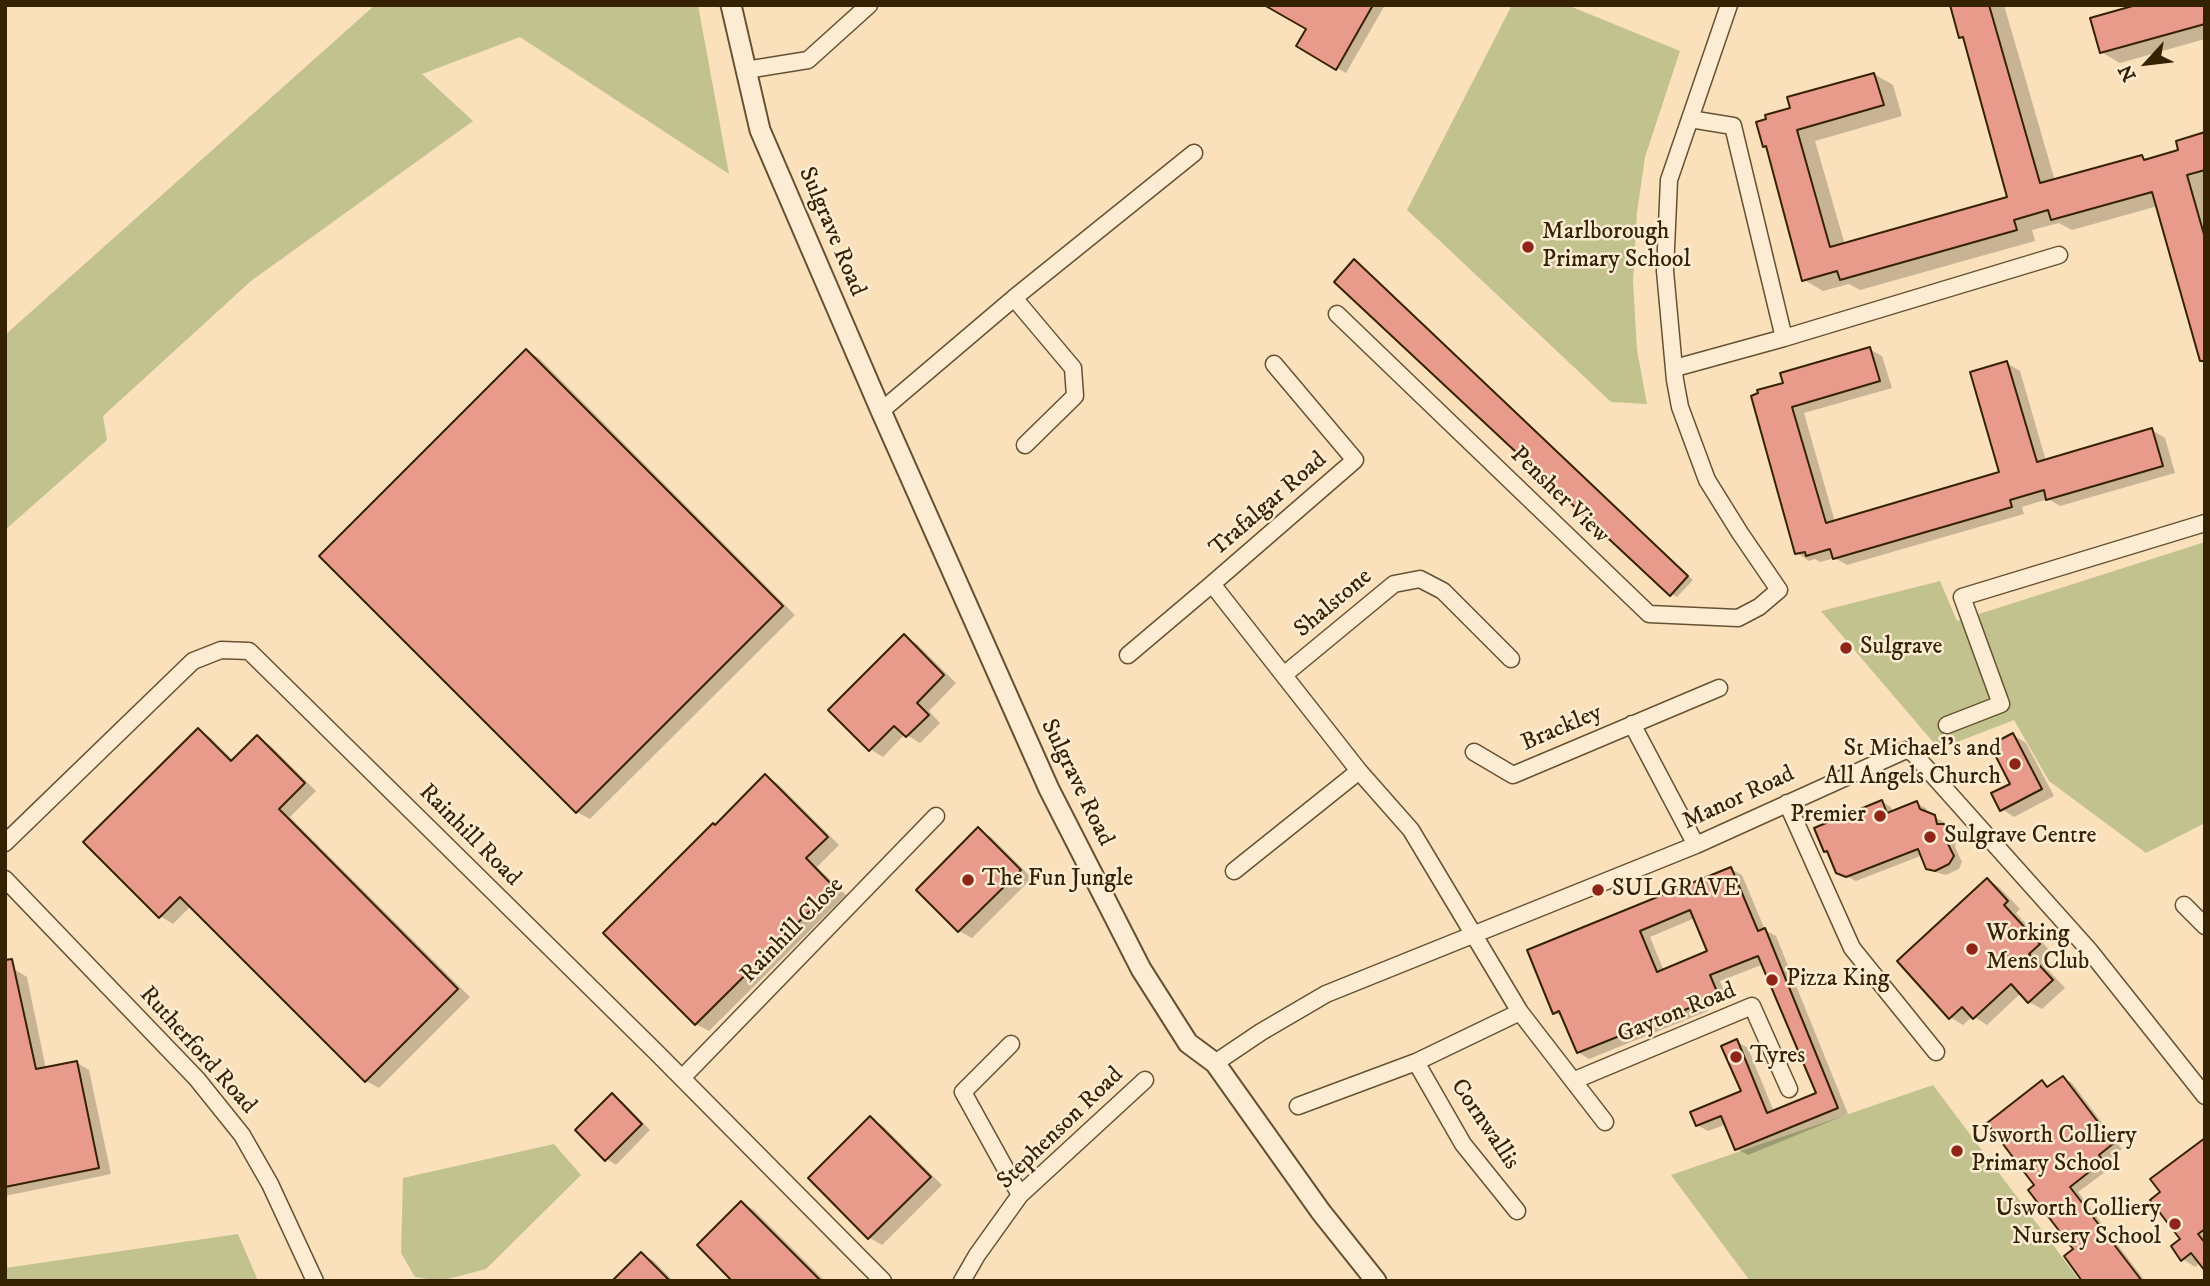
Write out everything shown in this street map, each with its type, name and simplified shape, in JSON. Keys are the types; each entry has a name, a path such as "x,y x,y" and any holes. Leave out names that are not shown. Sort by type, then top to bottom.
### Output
{"street":[{"name":"Sulgrave Road","path":"731,5 760,130 1049,789 1141,969 1188,1043 1216,1063 1321,1212 1376,1281"},
{"path":"746,70 808,60 869,5"},
{"path":"1729,5 1669,180 1665,271 1675,368 2059,255"},
{"path":"1690,119 1733,126 1784,338"},
{"path":"881,411 1014,298 1194,153"},
{"path":"1014,298 1073,368 1075,396 1025,445"},
{"name":"Pensher View","path":"1337,314 1649,614 1738,618 1753,611 1779,590 1707,480 1680,407 1675,368"},
{"name":"Trafalgar Road","path":"1128,655 1355,460 1274,364"},
{"path":"1947,725 2001,704 1962,597 2205,523"},
{"name":"Shalstone","path":"1285,674 1394,584 1420,579 1443,591 1510,659"},
{"name":"Trafalgar Road","path":"1212,584 1359,771 1411,830 1474,934"},
{"name":"Rainhill Road","path":"5,843 193,661 221,650 249,651 682,1078 883,1281"},
{"name":"Brackley","path":"1474,752 1513,775 1719,688"},
{"name":"Brackley","path":"1633,724 1696,845"},
{"name":"Manor Road","path":"1216,1063 1261,1031 1326,994 1696,845 1906,750 1913,753 2089,950 2205,1096"},
{"path":"1234,871 1359,771"},
{"path":"1787,803 1852,948 1936,1052"},
{"name":"Rainhill Close","path":"682,1078 936,816"},
{"name":"Rutherford Road","path":"5,878 197,1079 242,1135 270,1184 314,1281"},
{"path":"2184,905 2205,926"},
{"path":"1474,934 1520,1012 1605,1122"},
{"name":"Gayton Road","path":"1575,1080 1752,1006 1788,1089"},
{"name":"Cornwallis","path":"1298,1106 1416,1062 1520,1012"},
{"path":"1011,1044 963,1092 1020,1195"},
{"name":"Cornwallis","path":"1416,1062 1463,1143 1517,1211"},
{"name":"Stephenson Road","path":"962,1281 977,1255 1020,1195 1145,1080"}],"green space":[{"path":"375,5 698,5 729,174 520,37 422,74 473,121 251,281 103,416 107,440 5,530 5,335"},
{"path":"1512,5 1567,5 1680,51 1645,157 1637,212 1633,281 1637,350 1647,404 1611,402 1407,210"},
{"path":"2205,542 2205,823 2146,853 2049,781 2014,720 1939,749 1821,611 1940,581 1957,621"},
{"path":"1933,1085 2080,1281 1750,1281 1671,1175"},
{"path":"554,1144 581,1175 486,1269 440,1281 415,1277 401,1253 403,1178"},
{"path":"238,1234 258,1281 5,1281 5,1268"}],"building":[{"path":"1264,5 1373,5 1336,70 1296,46 1306,29"},
{"path":"1950,5 1989,5 2040,183 2142,155 2144,160 2178,150 2176,141 2205,132 2205,170 2187,175 2205,238 2205,361 2200,361 2152,192 2051,220 2048,210 2014,220 2017,230 1840,280 1837,271 1802,281 1766,146 1763,147 1756,122 1766,119 1765,115 1790,108 1787,97 1874,73 1884,105 1797,130 1830,247 2007,197 1963,37 1959,38"},
{"path":"2136,5 2205,5 2205,24 2100,53 2090,18"},
{"path":"1354,259 1688,576 1670,596 1334,282"},
{"path":"1870,347 1880,381 1792,407 1826,523 1999,472 1970,372 2007,361 2037,462 2152,428 2163,466 2046,500 2044,490 2010,500 2012,507 1833,559 1830,549 1806,556 1805,552 1795,554 1751,396 1758,393 1757,390 1783,383 1780,373"},
{"path":"526,349 783,606 576,813 319,556"},
{"path":"904,634 944,675 917,703 929,715 906,737 894,726 869,751 828,710"},
{"path":"198,728 231,761 257,735 305,783 279,809 458,989 365,1082 180,897 159,918 83,842"},
{"name":"St Michael's and All Angels Church","path":"2013,733 2042,789 2000,811 1991,793 2010,784 1990,745"},
{"path":"765,774 828,837 806,858 834,887 695,1025 603,933"},
{"path":"1882,800 1887,813 1917,801 1920,809 1935,815 1937,824 1944,824 1949,833 1946,840 1954,856 1949,864 1935,871 1926,869 1918,849 1846,877 1836,873 1814,828"},
{"name":"The Fun Jungle","path":"978,827 1021,870 958,932 916,890"},
{"path":"1731,867 1758,931 1765,928 1838,1108 1735,1150 1721,1116 1696,1126 1690,1112 1741,1091 1721,1046 1737,1039 1767,1113 1816,1093 1758,956 1710,975 1718,994 1577,1053 1559,1011 1553,1014 1527,950","holes":["1690,910 1707,951 1657,972 1640,931"]},
{"name":"Working Mens Club","path":"1987,878 2008,901 2004,905 2040,944 2029,954 2053,980 2028,1003 2011,984 1973,1019 1962,1007 1949,1019 1897,961"},
{"path":"12,959 36,1069 77,1061 99,1168 5,1187 5,960"},
{"path":"2063,1076 2114,1143 2099,1155 2103,1161 2070,1187 2142,1281 2082,1281 2064,1256 2073,1249 2028,1190 2034,1185 1987,1123 2042,1080 2047,1087"},
{"path":"612,1093 642,1124 605,1161 575,1130"},
{"path":"870,1116 931,1177 868,1239 808,1178"},
{"name":"Usworth Colliery Nursery School","path":"2205,1138 2205,1229 2198,1234 2205,1243 2205,1271 2191,1253 2181,1261 2171,1246 2180,1239 2150,1200 2160,1192 2150,1179"},
{"path":"741,1201 821,1281 732,1281 697,1245"},
{"path":"641,1252 670,1281 612,1281"}],"place":[{"name":"Marlborough Primary School","path":"1528,247"},
{"name":"Sulgrave","path":"1846,648"},
{"name":"St Michael's and All Angels Church","path":"2015,764"},
{"name":"Premier","path":"1880,816"},
{"name":"Sulgrave Centre","path":"1930,837"},
{"name":"The Fun Jungle","path":"968,880"},
{"name":"SULGRAVE","path":"1598,890"},
{"name":"Working Mens Club","path":"1972,949"},
{"name":"Pizza King","path":"1772,980"},
{"name":"Tyres","path":"1736,1057"},
{"name":"Usworth Colliery Primary School","path":"1957,1151"},
{"name":"Usworth Colliery Nursery School","path":"2175,1224"}]}
